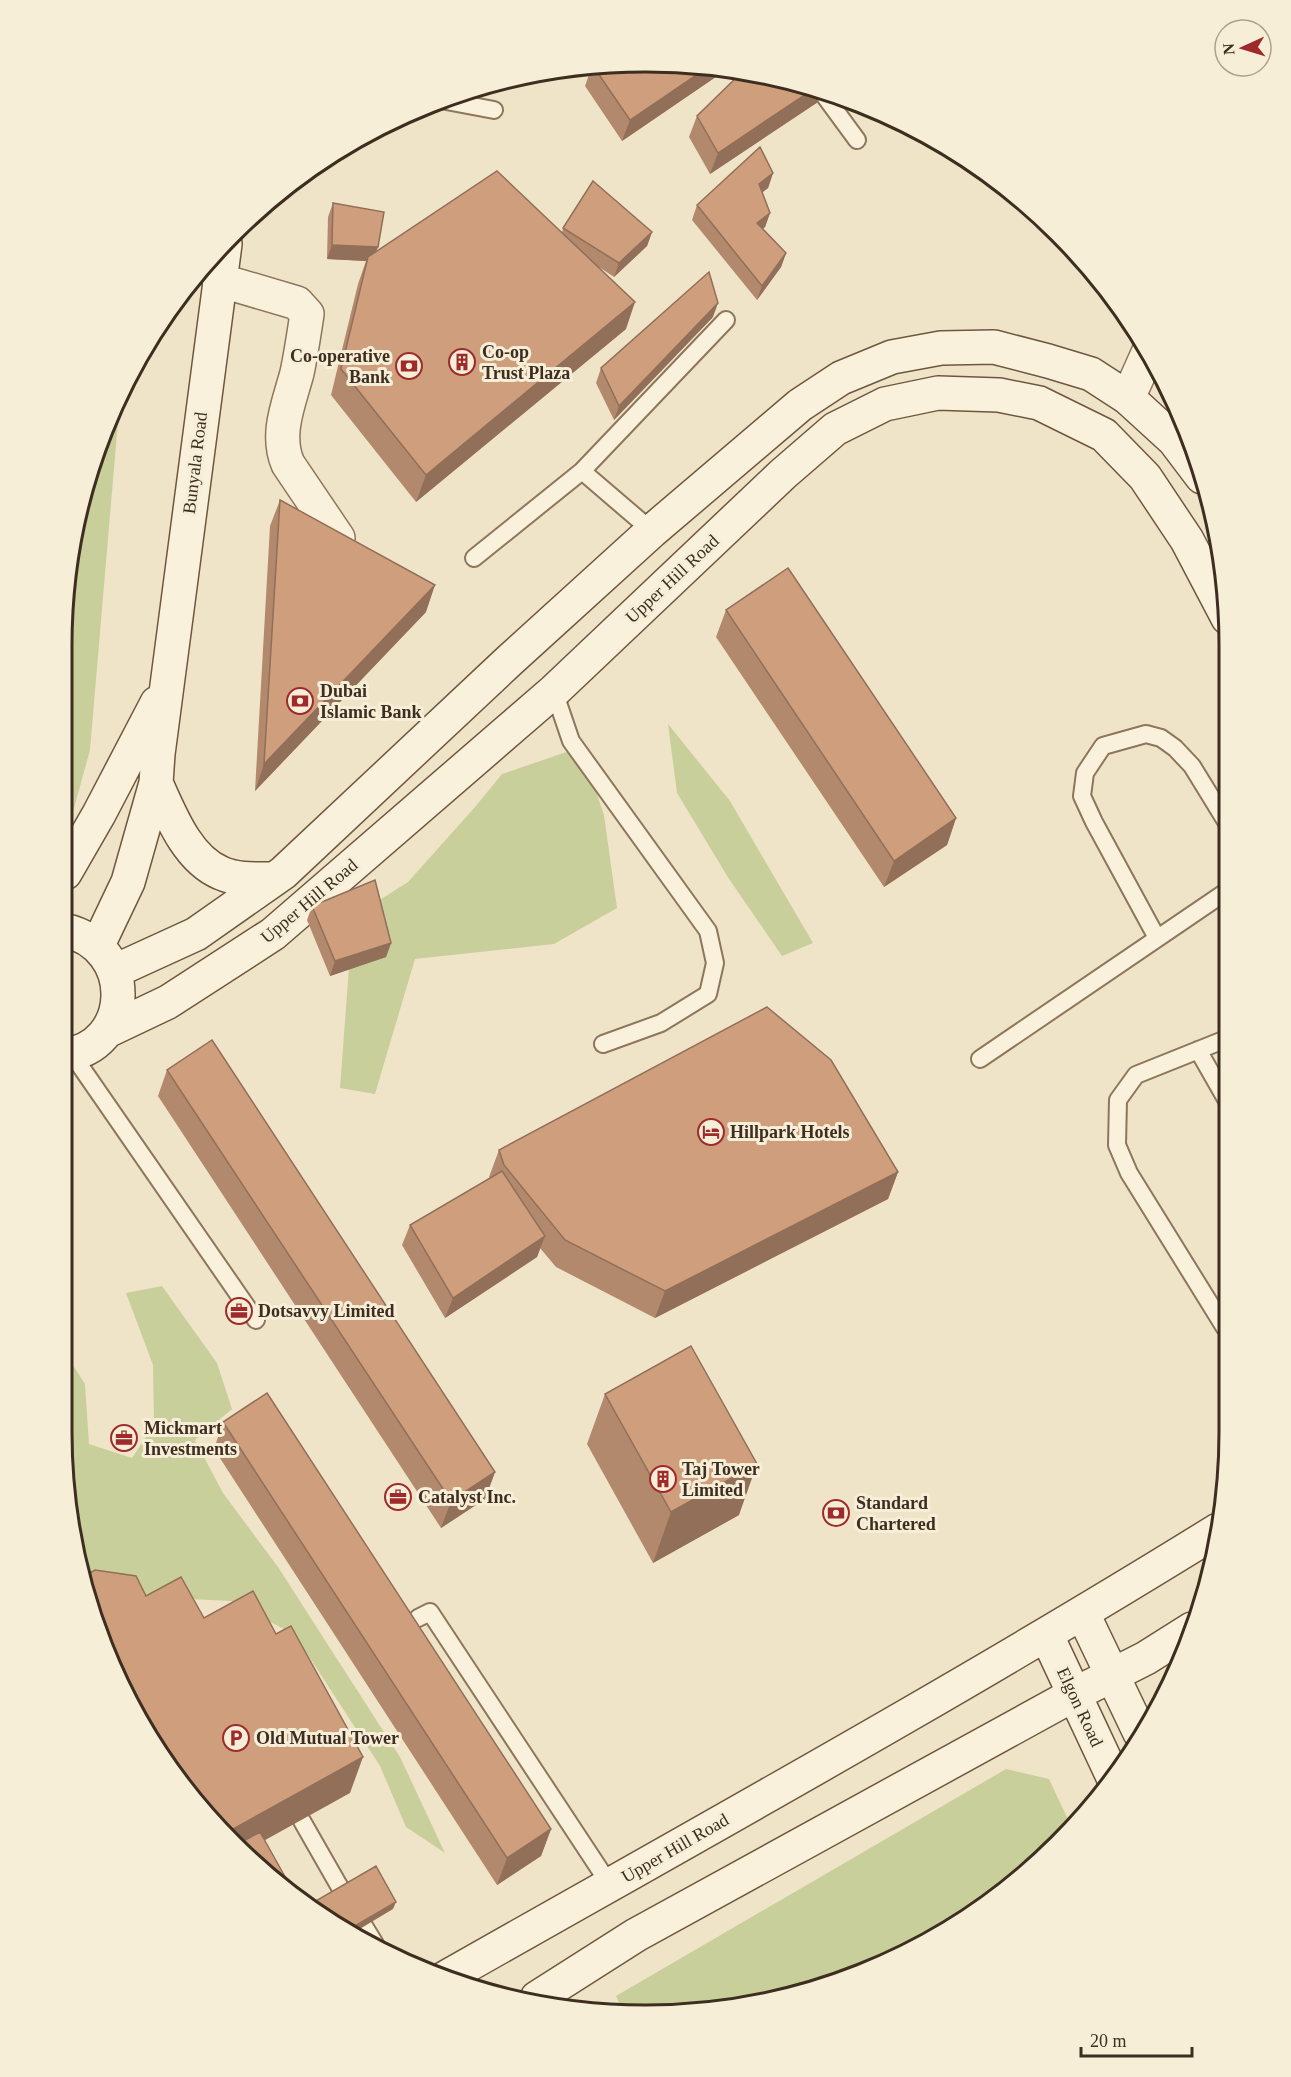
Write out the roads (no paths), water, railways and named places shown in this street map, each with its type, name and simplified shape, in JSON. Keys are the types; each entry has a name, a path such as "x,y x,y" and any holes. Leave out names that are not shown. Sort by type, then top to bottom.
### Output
{"street":[{"name":"Bunyala Road","path":"106,958 156,783 223,258"},
{"path":"219,280 297,303 307,314 297,373 284,417 283,453 338,538"},
{"path":"106,958 196,934 273,879 652,531 800,405 841,378 892,357 941,348 994,347 1091,374 1128,398 1174,440 1187,457"},
{"path":"1128,398 1144,362"},
{"name":"Upper Hill Road","path":"72,1052 91,1045 106,1031 168,1002 273,934 554,691 783,474 835,429 885,404 938,393 999,395 1039,403 1104,435 1145,477 1187,540 1217,597"},
{"name":"Bunyala Road","path":"72,861 167,683"},
{"path":"156,783 176,826 194,854 221,873 244,878 273,879"},
{"path":"72,933 83,936 106,958 118,992 116,1012 106,1031"},
{"name":"Upper Hill Road","path":"455,1973 1047,1636 1209,1535"},
{"path":"1083,1614 1137,1726"},
{"name":"Elgon Road","path":"1047,1636 1109,1768"},
{"path":"541,1995 636,1935 1073,1695 1146,1658 1181,1636"}],"lane":[{"path":"829,102 857,140"},
{"path":"458,103 494,110"},
{"path":"474,558 582,471 726,320"},
{"path":"582,471 652,531"},
{"path":"554,691 571,741 708,931 715,963 708,993 661,1023 603,1044"},
{"path":"1157,938 1082,796 1085,773 1103,746 1146,734 1161,738 1175,748 1192,766 1219,810"},
{"path":"980,1059 1219,896"},
{"path":"1219,1042 1136,1075 1118,1100 1117,1145 1129,1173 1219,1318"},
{"path":"1198,1050 1219,1087"},
{"path":"72,1060 256,1320"},
{"path":"418,1618 430,1612 610,1885"},
{"path":"302,1821 342,1891"},
{"path":"364,1926 368,1933"}],"place":[{"name":"Co-op Trust Plaza","path":"462,362"},
{"name":"Co-operative Bank","path":"409,366"},
{"name":"Dubai Islamic Bank","path":"300,701"},
{"name":"Hillpark Hotels","path":"711,1132"},
{"name":"Dotsavvy Limited","path":"239,1311"},
{"name":"Mickmart Investments","path":"124,1438"},
{"name":"Taj Tower Limited","path":"663,1479"},
{"name":"Catalyst Inc.","path":"398,1497"},
{"name":"Standard Chartered","path":"836,1513"},
{"name":"Old Mutual Tower","path":"236,1738"}]}
